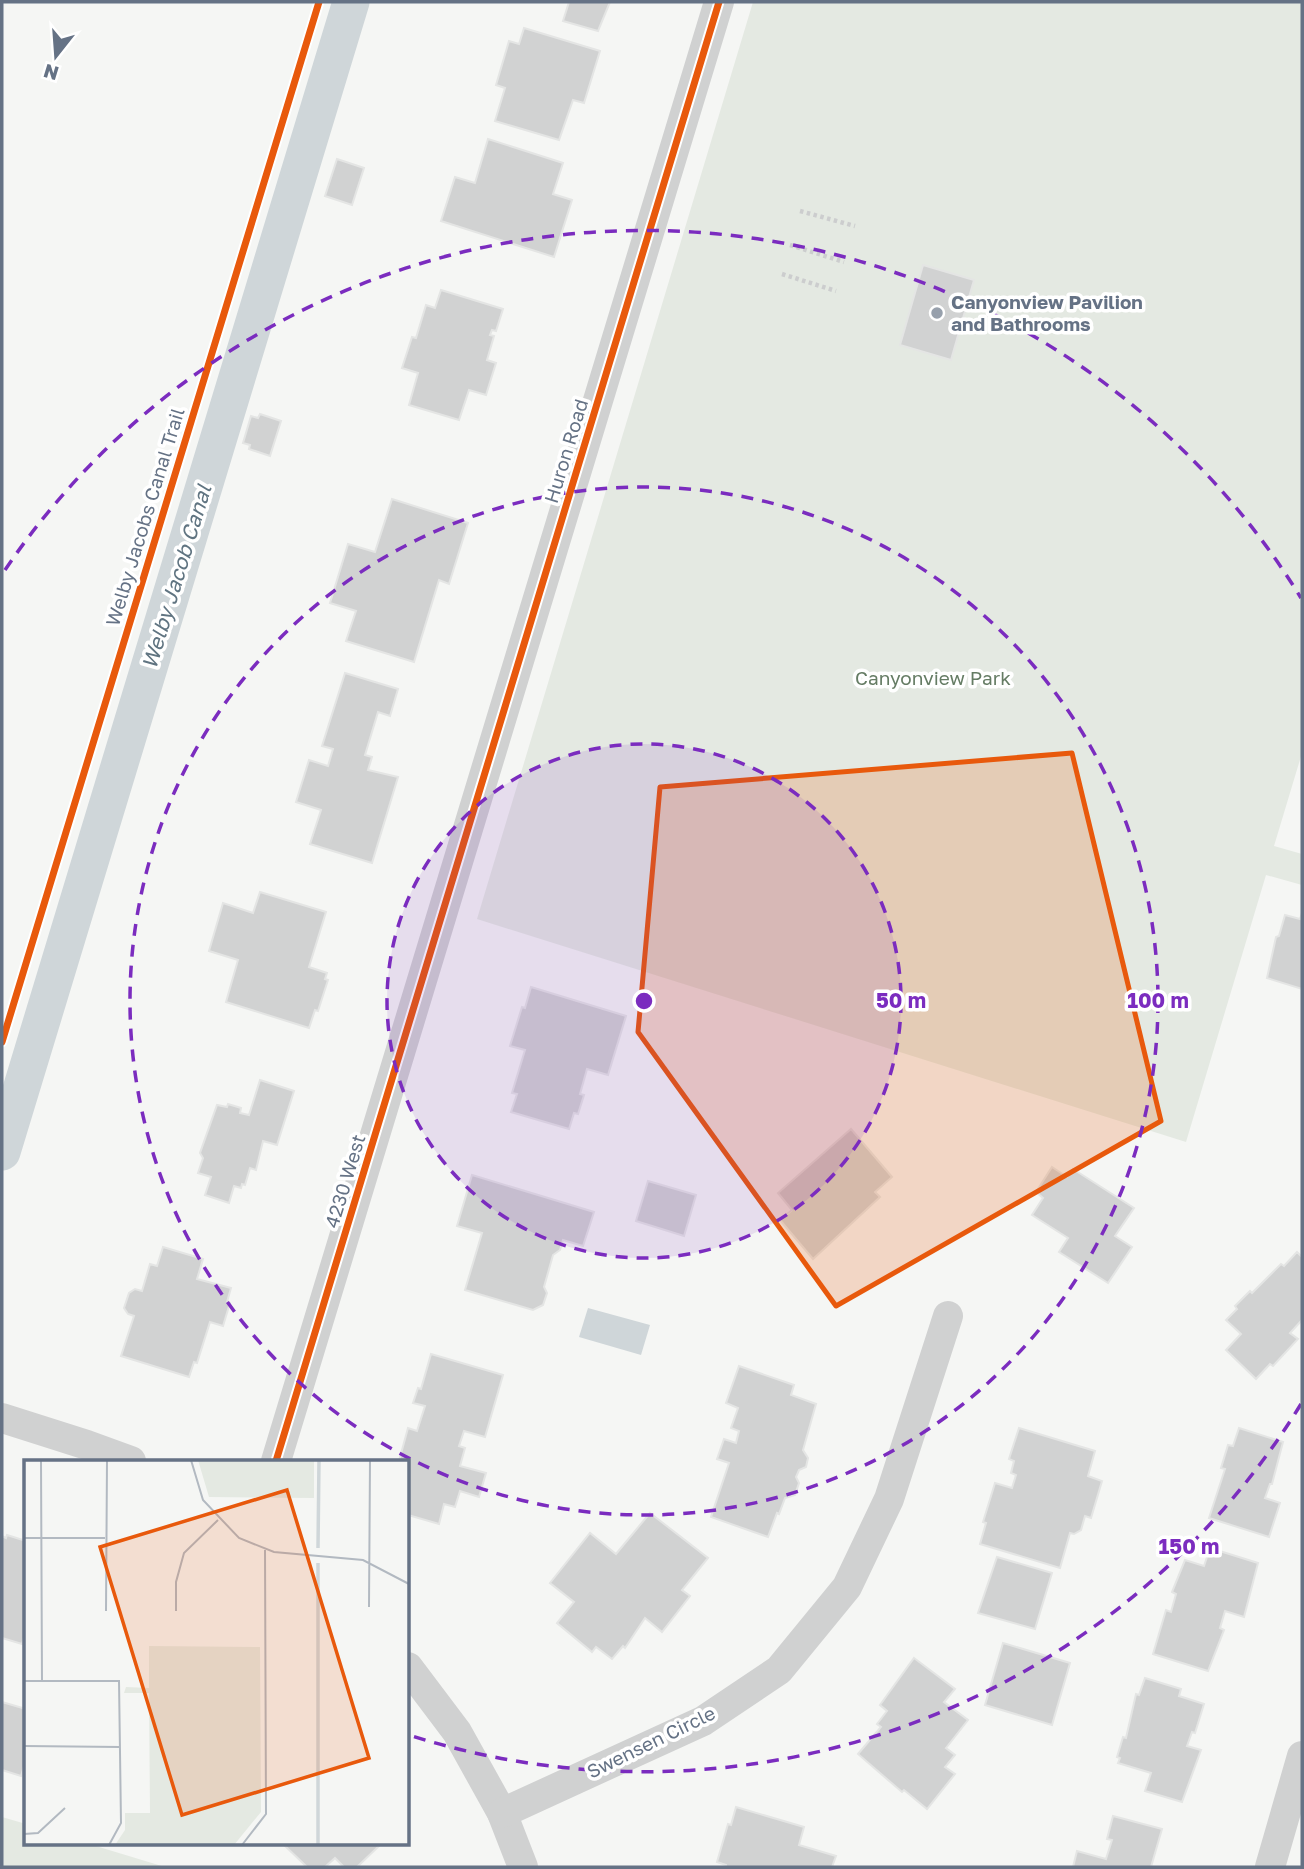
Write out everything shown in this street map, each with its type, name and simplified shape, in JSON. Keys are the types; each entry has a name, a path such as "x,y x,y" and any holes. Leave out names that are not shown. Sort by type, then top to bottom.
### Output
{"street":[{"name":"Huron Road","path":"445,909 719,2"},
{"name":"4230 West","path":"276,1460 445,909"},
{"name":"Swensen Circle","path":"502,1813 703,1721 779,1670 847,1587 889,1499 947,1316"},
{"path":"2,1418 128,1460"},
{"path":"410,1670 457,1732 502,1813 523,1867"},
{"path":"1270,1867 1302,1756"}],"path":[{"path":"800,211 855,226"},
{"path":"790,245 844,262"},
{"path":"782,274 836,291"}],"highlighted area":[{"path":"1072,753 1161,1121 836,1306 638,1032 660,787"}],"green space":[{"name":"Canyonview Park","path":"753,2 1302,2 1302,753 1274,846 1302,854 1302,885 1266,875 1186,1142 477,919"},
{"path":"2,1817 24,1823 24,1844 89,1844 165,1867 2,1867"}],"shaded area":[{"path":"588,1308 650,1325 641,1355 579,1337"}],"building":[{"path":"569,2 610,2 598,31 563,21"},
{"path":"524,28 600,51 584,103 573,100 559,140 495,121 505,88 496,85 509,41 519,44"},
{"path":"488,139 563,163 553,194 572,200 554,257 441,221 455,177 475,183"},
{"path":"337,159 364,168 352,205 325,196"},
{"name":"Canyonview Pavilion and Bathrooms","path":"923,265 974,280 951,360 900,345"},
{"path":"441,290 503,309 496,331 492,330 490,335 494,336 487,360 496,363 486,395 469,390 459,420 409,405 418,373 402,368 412,337 416,338 426,305 435,308"},
{"path":"260,414 281,421 270,456 249,449 250,445 243,443 251,416 258,418"},
{"path":"392,499 468,523 449,584 439,580 414,662 346,641 356,611 330,603 348,544 375,552"},
{"path":"345,673 398,689 390,716 378,712 365,755 372,757 368,770 398,777 372,863 310,844 321,810 296,802 309,760 328,766 333,749 322,746"},
{"path":"260,892 326,912 309,967 327,973 325,979 328,980 318,1011 315,1010 309,1028 226,1002 238,960 209,951 223,903 253,913"},
{"path":"1302,913 1302,989 1267,978 1276,937 1279,936 1285,915 1300,919"},
{"path":"531,987 626,1016 608,1075 587,1069 580,1094 584,1095 578,1114 574,1113 569,1129 511,1112 517,1094 512,1093 525,1050 510,1046"},
{"path":"260,1080 294,1091 277,1145 263,1141 256,1170 250,1168 245,1185 242,1184 241,1188 234,1186 229,1203 205,1195 211,1177 198,1173 203,1158 200,1153 217,1105 227,1107 228,1104 241,1108 240,1113 249,1115"},
{"path":"851,1129 892,1177 875,1192 880,1197 813,1259 780,1220 792,1210 778,1193"},
{"path":"1052,1167 1067,1177 1073,1169 1134,1208 1115,1236 1132,1247 1108,1283 1059,1252 1068,1238 1032,1215 1043,1198 1036,1192"},
{"path":"472,1175 594,1212 583,1246 563,1240 560,1250 553,1255 544,1287 547,1293 543,1305 533,1310 465,1290 482,1233 457,1226"},
{"path":"648,1181 696,1195 684,1236 636,1221"},
{"path":"163,1247 203,1259 197,1279 231,1288 227,1302 230,1303 223,1326 210,1322 197,1363 194,1362 189,1377 121,1356 134,1316 128,1314 124,1308 129,1293 135,1289 142,1291 150,1264 157,1266"},
{"path":"1297,1252 1302,1257 1302,1320 1290,1333 1298,1339 1273,1366 1270,1364 1256,1379 1226,1350 1241,1334 1226,1320 1250,1291 1252,1293"},
{"path":"431,1354 503,1375 485,1437 464,1431 459,1446 465,1448 460,1466 486,1473 479,1497 460,1491 455,1507 444,1504 439,1524 410,1516 410,1460 399,1460 408,1428 417,1431 425,1406 413,1403 418,1388 421,1389"},
{"path":"739,1366 794,1385 791,1395 816,1404 803,1450 808,1458 806,1467 799,1470 795,1495 785,1498 768,1537 711,1517 729,1463 717,1459 724,1439 736,1443 739,1431 731,1428 738,1408 726,1403"},
{"path":"1019,1428 1095,1451 1088,1476 1102,1481 1091,1518 1085,1516 1081,1530 1070,1533 1060,1568 980,1544 986,1523 983,1522 995,1483 1012,1488 1016,1475 1011,1473 1014,1461 1009,1459"},
{"path":"1239,1428 1283,1442 1272,1484 1265,1498 1280,1503 1269,1537 1209,1518 1225,1469 1221,1468 1228,1445 1233,1446"},
{"path":"650,1513 708,1558 682,1590 690,1596 662,1632 645,1618 625,1648 623,1646 612,1659 596,1647 592,1652 557,1623 574,1602 550,1583 590,1533 616,1554"},
{"path":"7,1535 24,1540 22,1644 2,1638 2,1536 6,1538"},
{"path":"1210,1548 1258,1563 1244,1617 1225,1611 1220,1628 1224,1630 1208,1671 1153,1654 1166,1610 1171,1612 1176,1594 1172,1592 1185,1560 1204,1566"},
{"path":"997,1557 1052,1573 1035,1629 978,1613"},
{"path":"1003,1643 1070,1663 1052,1725 985,1705"},
{"path":"914,1658 955,1689 944,1702 968,1720 946,1748 955,1755 945,1767 955,1774 927,1809 904,1790 902,1792 858,1754 881,1727 877,1724 887,1711 880,1705"},
{"path":"1145,1678 1181,1689 1179,1696 1204,1704 1195,1733 1192,1732 1187,1746 1201,1750 1182,1802 1145,1791 1151,1773 1118,1763 1120,1758 1117,1757 1123,1737 1126,1738 1136,1694 1139,1695"},
{"path":"2,1702 24,1708 24,1766 21,1776 2,1770"},
{"path":"736,1807 804,1827 799,1845 836,1856 832,1867 726,1867 717,1862"},
{"path":"1113,1816 1162,1829 1151,1867 1073,1867 1077,1851 1106,1859 1112,1840 1107,1839"},
{"path":"283,1844 380,1845 357,1867 344,1867 335,1858 325,1867 307,1867"}],"waterway":[{"name":"Welby Jacob Canal","path":"2,1152 351,2"}],"cycle path":[{"name":"Welby Jacobs Canal Trail","path":"2,1042 319,2"},
{"path":"276,1460 719,2"}],"place":[{"name":"Canyonview Pavilion and Bathrooms","path":"937,313"}]}
